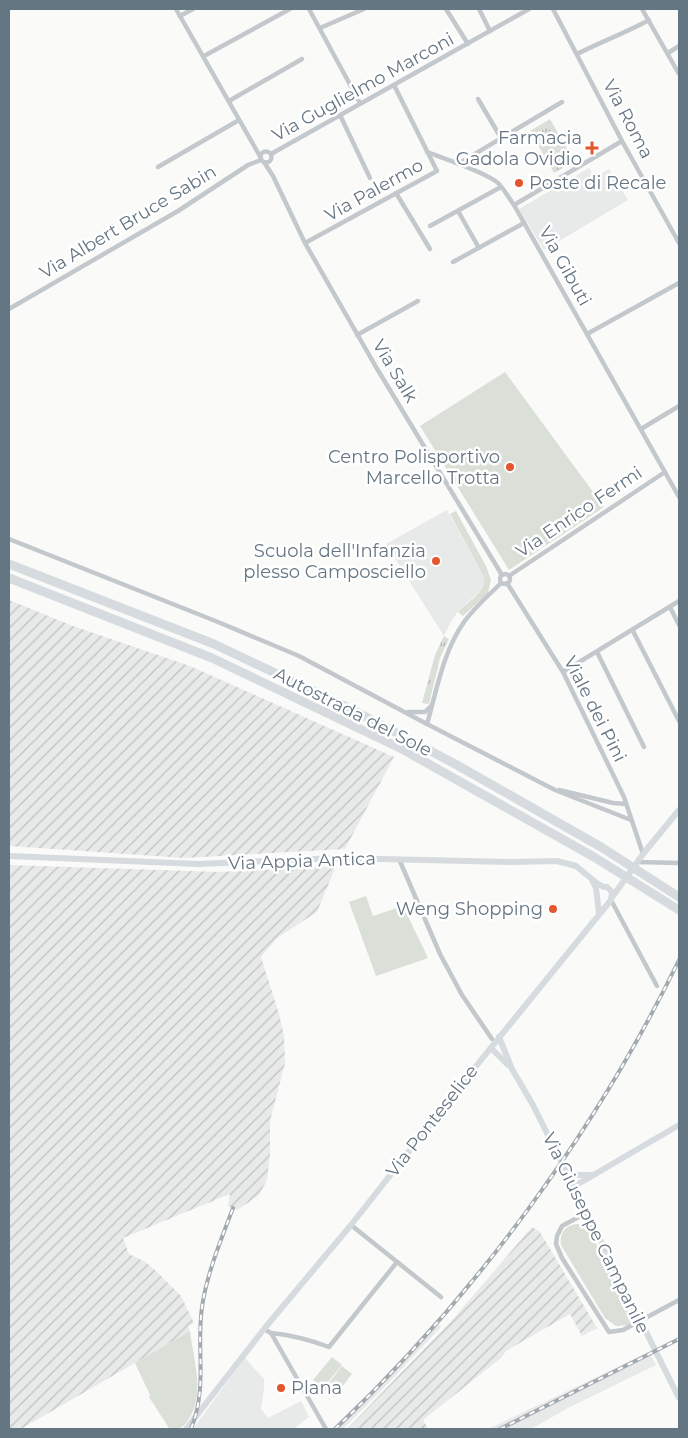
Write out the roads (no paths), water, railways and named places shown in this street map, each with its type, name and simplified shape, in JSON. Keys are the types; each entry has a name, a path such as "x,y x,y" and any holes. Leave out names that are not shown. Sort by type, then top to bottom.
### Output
{"highway":[{"name":"Autostrada del Sole","path":"9,564 214,644 409,738 601,847 679,897"},
{"name":"Autostrada del Sole","path":"9,578 212,658 402,749 594,857 679,910"}],"street":[{"name":"Via Salk","path":"176,9 273,176 305,243 502,575"},
{"path":"180,16 193,9"},
{"path":"204,56 290,9"},
{"path":"309,9 360,103"},
{"path":"320,28 364,9"},
{"name":"Via Guglielmo Marconi","path":"446,9 468,44"},
{"path":"479,9 490,31"},
{"name":"Via Guglielmo Marconi","path":"270,155 529,9"},
{"name":"Via Roma","path":"553,9 622,141 679,243"},
{"path":"642,9 679,74"},
{"path":"578,54 603,41 624,34 649,20"},
{"path":"668,53 679,46"},
{"path":"229,100 302,59"},
{"path":"394,85 427,152"},
{"path":"478,99 501,138"},
{"path":"458,164 562,102"},
{"path":"340,115 370,178"},
{"path":"158,167 239,120"},
{"path":"514,205 622,141"},
{"path":"254,145 270,155"},
{"name":"Via Gibuti","path":"427,152 498,182 514,205 679,497"},
{"name":"Via Palermo","path":"305,243 437,171 427,152"},
{"path":"263,153 270,155 268,162 262,160 263,153"},
{"name":"Via Salk","path":"270,155 273,176"},
{"name":"Via Albert Bruce Sabin","path":"9,309 178,211 248,165 262,160"},
{"path":"430,226 501,187"},
{"path":"396,193 430,249"},
{"path":"458,211 479,248"},
{"path":"453,262 524,223"},
{"path":"587,334 679,283"},
{"path":"358,335 418,301"},
{"path":"641,429 679,406"},
{"name":"Via Enrico Fermi","path":"509,576 665,472"},
{"path":"9,540 299,656 554,790 631,820"},
{"path":"427,724 445,657 454,638 469,616 501,582 500,578 502,575 509,576 510,580 507,583 501,582"},
{"name":"Viale dei Pini","path":"507,583 563,672 626,804 643,854"},
{"path":"563,672 633,631 679,601"},
{"path":"670,607 679,625"},
{"path":"633,631 679,721"},
{"path":"597,652 644,747"},
{"path":"404,712 425,712 432,705"},
{"path":"554,790 626,804"},
{"name":"Via Ponteselice","path":"186,1429 264,1329 491,1048 496,1038 611,900 643,854 678,814"},
{"name":"Via Appia Antica","path":"9,856 198,864 338,858 557,861 576,866 591,879 605,887"},
{"path":"399,859 440,954 462,994 496,1038"},
{"path":"637,862 679,863"},
{"path":"591,879 601,903 611,900"},
{"path":"599,913 597,896 599,889 620,885"},
{"path":"605,887 611,890 611,900 657,986"},
{"name":"Via Giuseppe Campanile","path":"496,1038 533,1105 679,1398"},
{"name":"Via Giuseppe Campanile","path":"491,1048 512,1069"},
{"path":"573,1187 679,1125"},
{"path":"565,1170 584,1176 596,1173"},
{"path":"586,1213 562,1226 556,1239 558,1250 609,1332 623,1330 679,1300"},
{"path":"350,1224 441,1297"},
{"path":"264,1329 271,1333 290,1335 329,1347 397,1262"},
{"path":"271,1333 326,1429"}],"railway":[{"path":"335,1429 436,1324 528,1210 570,1150 609,1088 646,1024 679,960"},
{"path":"191,1429 199,1398 201,1323 204,1294 233,1208"},
{"path":"500,1429 679,1339"}],"place":[{"name":"Farmacia Gadola Ovidio","path":"592,148"},
{"name":"Poste di Recale","path":"519,183"},
{"name":"Centro Polisportivo Marcello Trotta","path":"510,467"},
{"name":"Scuola dell'Infanzia plesso Camposciello","path":"436,561"},
{"name":"Weng Shopping","path":"553,909"},
{"name":"Plana","path":"281,1388"}]}
